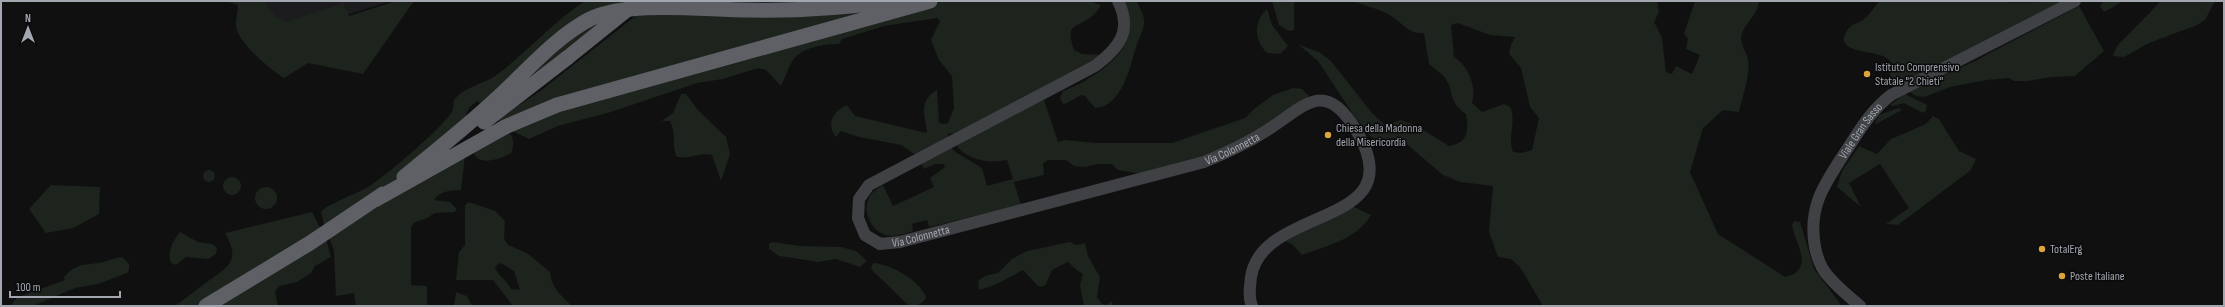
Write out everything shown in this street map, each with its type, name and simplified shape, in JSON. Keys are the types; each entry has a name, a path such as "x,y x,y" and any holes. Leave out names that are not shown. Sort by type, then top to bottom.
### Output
{"highway":[{"path":"206,306 310,243 375,200 495,114 638,1"},
{"path":"375,200 475,119 567,34 591,19 603,14 637,8 812,10 890,1"},
{"path":"375,200 505,127 551,108 930,1"}],"main road":[{"name":"Via Colonnetta","path":"1118,1 1124,12 1123,35 1113,52 1095,66 869,185 859,199 858,218 865,235 880,244 900,242 1204,162 1240,148 1268,130 1302,104 1319,101 1330,102 1339,107 1364,144 1370,167 1368,182 1358,198 1272,242 1259,254 1252,270 1249,300 1252,306"},
{"name":"Viale Gran Sasso","path":"1860,306 1828,276 1820,263 1812,232 1812,216 1822,189 1866,120 1881,103 1913,83 2075,1"}],"shaded area":[{"path":"226,1 264,1 275,16 286,22 344,3 349,16 396,1 414,1 363,74 308,63 284,78 270,68 247,46 237,31 236,24 238,5"},
{"path":"259,1 391,1 349,14 276,28"},
{"path":"585,1 631,1 610,9 484,109 478,101 473,104 467,112 465,123 461,129 445,143 395,181 325,229 321,212 324,209 376,182 415,150 440,126 449,116 453,109 454,100 458,95 498,74 551,27"},
{"path":"908,1 499,123 499,118 539,92 642,11 886,3"},
{"path":"941,1 1089,1 1101,5 1093,16 1073,28 1071,31 1071,41 1074,50 1082,54 1101,55 1088,64 954,134 949,133 946,141 917,156 901,145 859,137 841,131 836,137 831,127 831,122 835,114 847,105 855,116 927,133 924,114 925,104 931,94 937,90 939,123 948,123 954,108 952,76 939,60 931,40 940,21 937,18 884,26 842,39 839,44 808,49 793,60 781,86 766,70 758,68 723,79 697,83 611,112 558,126 529,139 508,129 548,114"},
{"path":"1122,1 1137,1 1143,14 1144,24 1128,75 1118,94 1112,101 1104,106 1095,108 1085,96 1081,95 1063,104 1060,98 1063,91 1092,77 1120,53 1125,44 1127,35 1126,18"},
{"path":"1272,1 1294,1 1294,30 1289,31 1279,25"},
{"path":"1352,1 1657,1 1659,12 1654,22 1662,38 1666,72 1672,74 1676,66 1692,74 1700,55 1686,49 1688,39 1684,34 1695,1 1759,1 1757,10 1746,25 1741,37 1749,65 1739,112 1723,110 1703,128 1690,172 1718,234 1785,277 1794,274 1800,269 1802,262 1792,225 1794,221 1800,222 1814,269 1842,306 1543,306 1520,267 1511,259 1498,257 1489,232 1493,186 1460,182 1443,175 1402,140 1379,142 1370,136 1355,117 1318,61 1299,45 1319,52 1331,61 1372,113 1385,125 1401,120 1415,125 1449,146 1464,139 1467,131 1466,114 1454,101 1446,79 1429,64 1424,33 1413,32 1386,13","holes":["1458,23 1490,35 1515,37 1509,54 1521,68 1530,107 1539,118 1532,150 1521,153 1513,152 1511,146 1513,118 1510,107 1504,104 1482,112 1472,103 1472,83 1467,71 1454,57 1451,25"]},
{"path":"1879,1 1999,1 2022,3 2063,1 1895,87 1890,75 1892,63 1889,60 1881,55 1853,49 1847,46 1844,41 1844,36 1849,28 1863,20"},
{"path":"2104,1 2123,1 2106,11 2103,11 2100,6"},
{"path":"2161,1 2215,1 2205,20 2197,25 2149,43 2124,57 2113,56 2117,46"},
{"path":"2079,6 2104,51 2075,76 2051,77 2028,81 2014,81 2009,78 1986,80 1950,87 1924,97 1916,96 1911,93 1910,91 1975,61"},
{"path":"1267,9 1272,25 1288,46 1280,54 1267,53 1258,37 1257,25 1262,14"},
{"path":"617,11 502,98 564,40"},
{"path":"1293,88 1302,89 1309,96 1255,133 1200,159 1142,174 1118,170 1112,164 1098,164 1084,167 1074,166 1066,160 1048,160 1043,164 1044,175 1014,182 1021,205 929,227 927,220 912,224 913,231 895,236 880,233 871,224 868,218 867,206 870,195 883,185 893,206 934,187 930,178 945,167 943,164 935,164 924,169 921,163 949,146 957,153 982,168 987,186 1013,179 1007,160 985,161 971,157 959,149 955,143 1044,100 1058,142 1065,140 1096,143 1172,143 1245,118 1254,109 1273,95"},
{"path":"681,94 686,94 698,110 726,137 730,154 721,181 712,155 707,154 684,158 676,156 672,125 670,121 662,121 673,113"},
{"path":"1905,94 1927,105 1926,111 1923,113 1904,103 1893,106 1890,105"},
{"path":"1898,108 1902,110 1876,124 1875,123 1879,115"},
{"path":"1933,116 1939,119 1959,151 1976,159 1971,170 1898,225 1886,224 1909,208 1880,164 1849,183 1861,207 1837,187 1842,171 1859,146 1877,154 1891,139 1926,124"},
{"path":"508,132 512,137 513,142 511,153 490,161 484,161 476,156 473,151"},
{"path":"465,155 461,190 442,193 434,200 450,202 457,209 454,212 435,213 425,219 415,222 411,227 411,285 427,286 427,306 356,306 354,293 336,296 334,251 329,236"},
{"path":"207,170 211,170 215,176 211,182 207,182 203,178 203,174"},
{"path":"228,177 236,177 241,182 239,193 236,195 228,195 223,190 223,182"},
{"path":"51,185 100,187 99,214 73,228 46,233 29,209"},
{"path":"266,187 270,188 276,194 276,202 270,208 266,209 262,208 256,202 255,198 256,194 262,188"},
{"path":"469,202 495,211 505,221 504,239 508,245 527,253 550,272 554,287 572,306 513,306 493,280 456,280 459,252 465,245 465,205","holes":["501,263 514,271 520,290 511,289 495,268"]},
{"path":"1350,205 1371,215 1358,230 1341,241 1302,255 1293,245 1282,239"},
{"path":"312,212 321,230 197,306 175,306 227,267 232,257 232,250 225,233"},
{"path":"180,232 198,242 212,244 217,248 216,254 208,259 186,257 176,265 171,263 171,246"},
{"path":"326,238 331,257 315,266 311,273 297,282 279,286 275,292 278,306 214,306"},
{"path":"772,242 800,246 841,247 856,251 867,261 860,267 836,259 818,262 779,256 769,249 769,244"},
{"path":"1070,242 1076,245 1085,243 1088,256 1100,277 1097,297 1102,304 1106,305 1112,301 1113,306 1084,306 1080,285 1083,274 1068,262 1052,270 1046,284 1042,287 1038,286 1023,270 997,284 979,290 978,281 985,276 998,273 1012,259 1027,251"},
{"path":"122,257 129,264 129,270 127,273 98,284 75,288 33,306 10,306 18,297 65,280 64,277 76,267"},
{"path":"873,263 888,266 904,274 918,285 926,297 925,299 915,306 909,306 871,269"},
{"path":"456,292 467,296 472,306 454,306"}],"place":[{"name":"Istituto Comprensivo Statale \"2 Chieti\"","path":"1867,74"},
{"name":"Chiesa della Madonna della Misericordia","path":"1328,135"},
{"name":"TotalErg","path":"2042,249"},
{"name":"Poste Italiane","path":"2062,276"}]}
